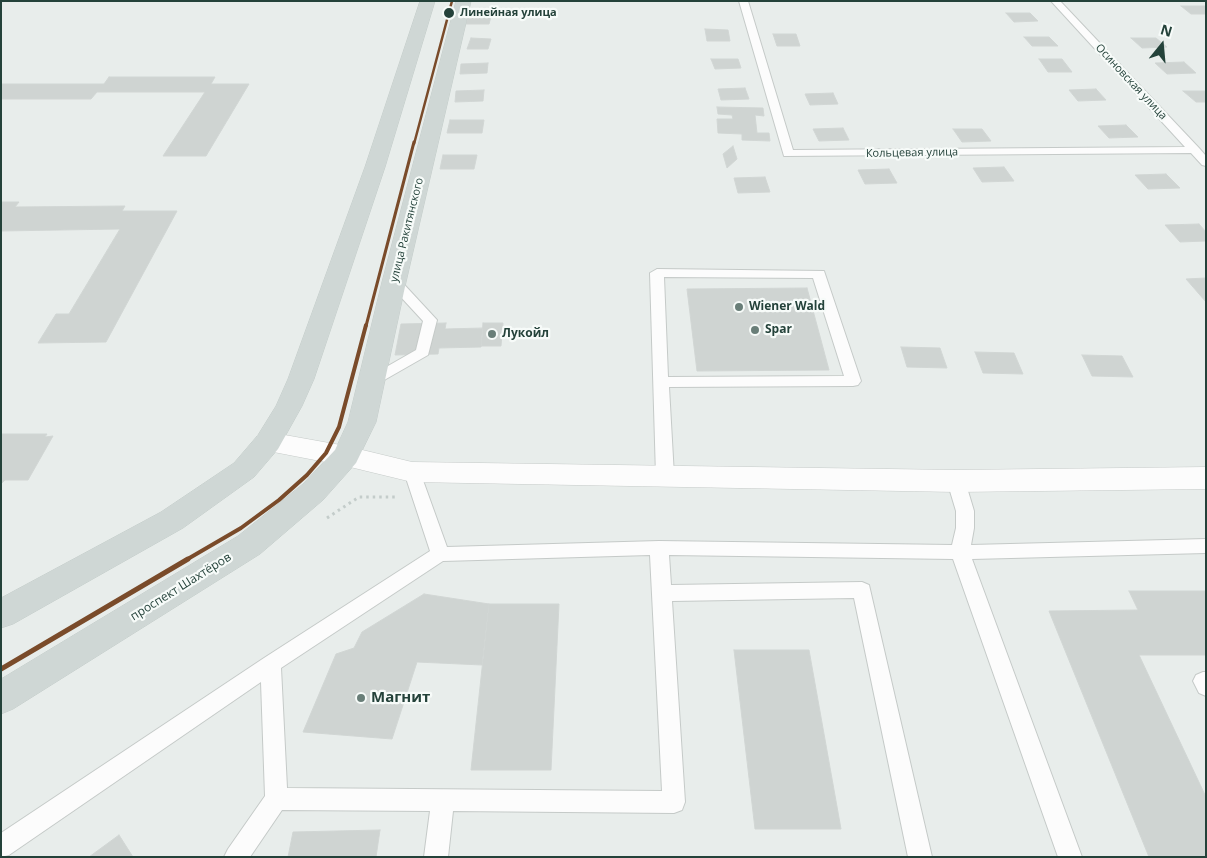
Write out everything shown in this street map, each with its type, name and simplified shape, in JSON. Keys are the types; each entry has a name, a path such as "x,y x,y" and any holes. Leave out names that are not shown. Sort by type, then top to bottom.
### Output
{"main road":[{"path":"1,614 172,520 244,470 268,442 289,406 301,379 375,167 428,1"},
{"name":"улица Ракитянского","path":"346,456 362,422 394,282 464,1"},
{"name":"проспект Шахтёров","path":"1,698 249,545 313,492 346,456"}],"street":[{"path":"268,442 346,456 412,472 956,481 1206,478"}],"lane":[{"name":"Кольцевая улица","path":"743,1 788,154 1195,150"},
{"name":"Осиновская улица","path":"1055,1 1206,163"},
{"path":"661,382 853,381 819,274 657,273 661,382 665,476"},
{"path":"372,382 423,352 430,320 394,282"},
{"path":"412,472 440,554"},
{"path":"956,481 965,511 965,528 960,552 1070,857"},
{"path":"1,847 271,664 440,554 659,548 960,552 1206,546"},
{"path":"276,799 674,802 659,548"},
{"path":"662,592 862,590 920,857"},
{"path":"236,857 276,799 271,664"},
{"path":"1206,681 1203,681 1206,687"},
{"path":"436,857 443,800"}],"building":[{"path":"1181,6 1205,6 1206,14 1191,14"},
{"path":"469,13 492,13 489,24 466,24"},
{"path":"1006,13 1030,13 1038,21 1014,22"},
{"path":"705,29 728,30 730,41 707,41"},
{"path":"773,34 796,34 800,46 777,46"},
{"path":"1024,37 1049,37 1058,46 1032,46"},
{"path":"471,38 491,39 488,49 467,49"},
{"path":"1131,38 1156,38 1167,47 1142,48"},
{"path":"711,59 738,59 741,68 715,69"},
{"path":"1039,59 1062,59 1072,72 1048,72"},
{"path":"1184,62 1196,73 1167,74 1155,63"},
{"path":"488,63 487,73 460,74 461,64"},
{"path":"109,77 215,77 211,84 249,84 206,156 163,156 205,92 97,92 91,99 1,99 1,84 104,84"},
{"path":"745,88 749,99 721,100 718,89"},
{"path":"1096,89 1106,100 1078,101 1069,90"},
{"path":"484,90 483,101 455,102 456,91"},
{"path":"1183,91 1206,91 1206,102 1196,102"},
{"path":"833,93 838,104 810,105 805,94"},
{"path":"717,107 763,108 764,116 755,115 757,133 769,133 770,141 742,140 742,134 718,133 717,119 733,119 732,115 718,114"},
{"path":"450,120 484,120 482,133 447,133"},
{"path":"1126,125 1138,137 1109,138 1098,126"},
{"path":"843,128 849,140 819,141 813,129"},
{"path":"953,129 982,129 991,141 962,142"},
{"path":"733,146 737,159 727,168 723,154"},
{"path":"443,155 477,155 474,169 440,169"},
{"path":"1004,167 1014,181 982,182 973,168"},
{"path":"889,169 897,183 865,184 858,170"},
{"path":"1166,174 1180,188 1148,189 1135,175"},
{"path":"765,177 770,192 738,193 734,178"},
{"path":"1,202 19,202 15,207 125,206 122,211 177,211 106,342 38,343 56,314 69,314 120,229 1,231"},
{"path":"1199,224 1206,232 1206,241 1180,242 1165,225"},
{"path":"1206,278 1206,302 1186,279"},
{"name":"Spar","path":"807,288 829,370 697,371 687,289"},
{"path":"446,323 445,329 483,328 481,347 439,348 438,354 395,355 401,324"},
{"name":"Лукойл","path":"483,323 503,323 501,346 481,346"},
{"path":"901,347 940,348 947,368 907,367"},
{"path":"975,352 1014,353 1023,374 983,373"},
{"path":"1082,355 1122,356 1133,377 1092,376"},
{"path":"1,434 47,434 45,437 53,436 28,480 5,480 1,484"},
{"path":"1129,591 1206,591 1206,655 1139,655 1206,797 1206,857 1149,857 1049,611 1138,610"},
{"name":"Магнит","path":"424,594 489,604 482,665 417,662 392,739 303,732 336,654 354,648 362,632"},
{"path":"489,604 559,604 551,770 471,770"},
{"path":"734,650 809,650 841,829 755,829"},
{"path":"380,830 376,857 288,857 293,832"},
{"path":"119,835 133,857 89,857"}],"transit line":[{"path":"1,669 241,528 279,500 307,475 326,453 339,427 452,1"}],"place":[{"name":"Линейная улица","path":"449,13"},
{"name":"Wiener Wald","path":"739,307"},
{"name":"Spar","path":"755,330"},
{"name":"Лукойл","path":"492,334"},
{"name":"Магнит","path":"361,698"}]}
